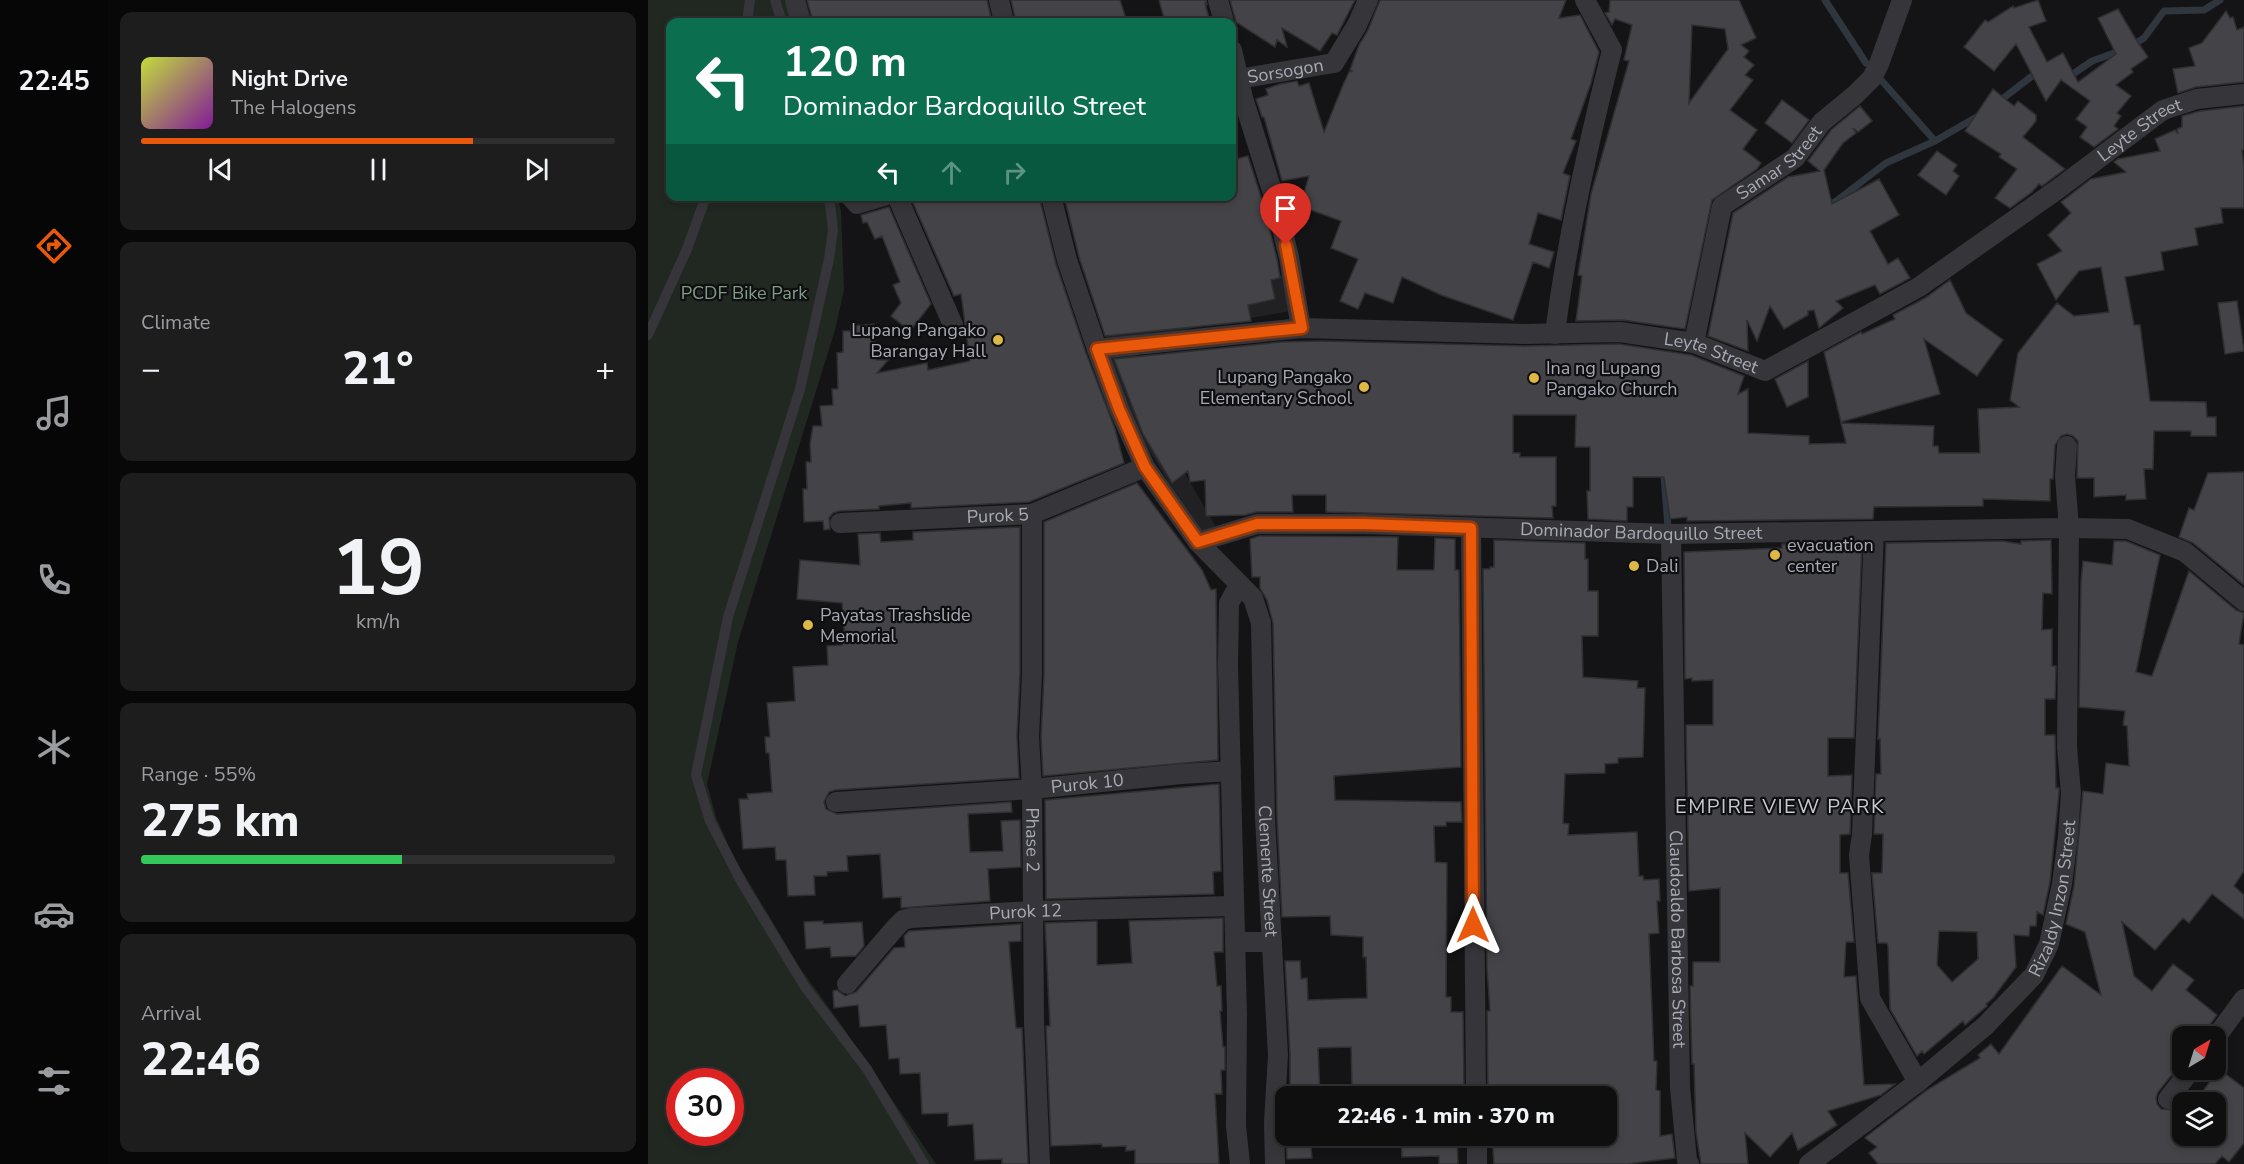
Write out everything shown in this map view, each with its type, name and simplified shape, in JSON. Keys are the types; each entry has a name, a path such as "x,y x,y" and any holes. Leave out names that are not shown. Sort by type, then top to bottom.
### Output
{"street":[{"path":"795,0 800,18"},
{"path":"999,0 1003,18"},
{"path":"1218,0 1223,18"},
{"name":"Sorsogon","path":"1238,79 1334,63 1357,25 1368,0"},
{"path":"1555,334 1562,277 1581,179 1612,50 1585,0"},
{"name":"Samar Street","path":"1694,343 1722,206 1795,158 1822,122 1872,78 1880,64 1902,0"},
{"path":"1236,69 1275,200 1289,257 1302,328"},
{"name":"Leyte Street","path":"1097,349 1302,328 1555,334 1620,332 1694,343 1765,371 1919,287 2058,189 2163,110 2197,99 2244,94"},
{"path":"899,201 952,325"},
{"name":"Clemente Street","path":"1052,201 1067,260 1097,349 1119,409 1145,467 1198,542 1253,598 1261,623 1265,818 1278,1055 1274,1122 1275,1164"},
{"name":"Rizaldy Inzon Street","path":"1809,1164 1918,1082 1985,1026 2034,975 2049,944 2062,884 2071,793 2067,747 2069,528 2065,476 2067,446"},
{"name":"Purok 5","path":"840,523 1032,514 1145,467"},
{"name":"Phase 2","path":"1032,514 1032,674 1029,737 1032,789 1034,1021 1040,1164"},
{"name":"Dominador Bardoquillo Street","path":"1198,542 1257,524 1364,524 1671,534 2127,529 2185,552 2244,602"},
{"path":"1471,528 1476,1086"},
{"path":"1874,531 1862,834 1859,855 1863,916 1870,998 1918,1082"},
{"name":"Claudoaldo Barbosa Street","path":"1671,534 1680,1088 1689,1164"},
{"name":"Clemente Street","path":"1239,585 1229,603 1228,665 1237,1036 1236,1126 1240,1164"},
{"name":"Purok 10","path":"836,802 1032,789 1231,771"},
{"path":"1232,817 1265,818"},
{"name":"Purok 12","path":"847,984 903,920 911,918 1032,911 1233,906"},
{"path":"1235,942 1272,942"},
{"path":"2224,1026 2244,999"},
{"path":"2168,1099 2183,1080"},
{"path":"1477,1146 1477,1164"}],"lane":[{"path":"748,18 750,0"},
{"path":"775,0 781,18"},
{"path":"648,335 687,249 704,201"},
{"path":"830,201 833,230 829,259 802,379 728,617 696,774 710,821 742,884 805,987 867,1069 924,1164"}],"shaded area":[{"path":"1287,274 1291,311 1108,343 1101,324"},
{"path":"1137,349 1142,399 1216,527 1199,534 1120,401 1109,351"}],"green space":[{"name":"PCDF Bike Park","path":"648,0 789,0 794,18 666,18 666,201 839,201 841,212 844,290 835,330 738,642 707,784 716,817 732,854 800,968 936,1164 648,1164"}],"building":[{"path":"807,0 987,0 991,18 812,18"},
{"path":"1011,0 1120,0 1126,18 1038,18 1015,18"},
{"path":"1159,0 1206,0 1209,18 1164,18"},
{"path":"1230,0 1355,0 1337,35 1332,33 1320,51 1282,28 1287,47 1277,40 1275,47 1236,22"},
{"path":"1380,0 1566,0 1559,18 1580,15 1599,52 1591,83 1571,139 1576,141 1563,173 1570,176 1561,220 1538,213 1529,244 1554,252 1549,268 1533,262 1513,320 1441,295 1402,277 1393,303 1365,293 1358,309 1340,301 1358,259 1331,248 1341,221 1300,206 1309,176 1282,181 1264,117 1262,117 1256,99 1268,95 1266,89 1280,84 1297,81 1299,86 1309,83 1324,132 1343,85 1349,72 1352,71 1350,70 1359,45 1368,30"},
{"path":"1610,0 1739,0 1756,38 1741,45 1749,51 1744,57 1754,65 1745,75 1753,80 1730,110 1757,130 1743,149 1761,163 1757,169 1712,200 1685,329 1622,320 1576,321 1582,276 1578,275 1591,194 1629,61 1624,60 1632,25 1615,19 1612,25 1605,13 1609,12","holes":["1692,25 1725,29 1728,49 1689,103"]},
{"path":"2038,0 2046,21 2029,27 2047,62 2063,53 2078,82 2116,54 2098,18 2118,9 2148,57 2131,69 2133,72 2116,85 2131,96 2117,113 2121,116 2114,126 2118,129 2094,147 2080,137 2087,127 2076,119 2090,101 2061,80 2046,101 2016,44 1994,71 1964,47 1985,20 1988,22 2013,6 2014,8"},
{"path":"2226,11 2230,18 2233,17 2237,30 2244,27 2244,82 2196,87 2178,93 2173,69 2195,66 2189,48 2202,43"},
{"path":"1993,89 2014,106 2018,101 2036,115 2036,121 2023,137 2065,169 2042,186 2039,184 2010,208 1995,198 2017,169 1999,157 2001,154 1965,131"},
{"path":"1782,100 1809,120 1792,143 1765,123"},
{"path":"1860,106 1872,121 1858,132 1853,128 1856,133 1843,143 1824,170 1832,204 1879,179 1899,215 1870,231 1888,264 1898,258 1910,278 1880,294 1875,285 1836,301 1843,308 1819,328 1814,310 1808,311 1808,315 1784,329 1770,306 1757,341 1747,320 1748,351 1708,336 1733,213 1788,177 1820,171 1808,161 1831,130"},
{"path":"2244,106 2244,150 2242,150 2244,208 2221,208 2223,223 2195,228 2198,245 2161,252 2164,270 2125,277 2134,325 2140,325 2150,401 2206,402 2207,417 2216,417 2216,436 2191,436 2191,431 2154,431 2153,469 2144,469 2146,499 2126,500 2126,495 2094,497 2094,478 2077,478 2078,441 2067,434 2061,436 2055,445 2053,479 2050,479 2050,501 1983,499 1983,506 1874,507 1873,519 1687,521 1687,517 1670,519 1664,477 1633,477 1633,507 1627,507 1627,521 1588,519 1590,447 1575,447 1576,415 1513,415 1513,453 1520,453 1520,457 1556,457 1556,506 1552,506 1553,518 1326,512 1326,495 1292,495 1293,512 1206,516 1205,480 1190,482 1188,471 1172,483 1143,434 1114,359 1281,342 1525,346 1619,344 1691,355 1744,376 1738,394 1748,389 1748,433 1809,436 1809,444 1846,443 1841,423 1934,426 1933,446 1938,446 1939,453 1980,453 1978,409 2019,407 2010,400 2018,353 2057,303 2074,316 2109,312 2101,267 2079,271 2056,300 2037,264 2062,251 2048,235 2071,213 2061,202 2091,179 2126,172 2114,162 2118,159 2160,151 2155,139 2175,130 2178,134 2177,129 2182,127 2182,116 2200,111"},
{"path":"1937,151 1957,165 1953,171 1959,176 1946,195 1918,175"},
{"path":"1248,156 1263,203 1280,278 1271,280 1275,299 1248,305 1251,321 1105,336 1079,257 1065,201 1236,201 1236,159"},
{"path":"912,201 1040,201 1056,264 1115,429 1124,463 1029,502 911,508 911,503 879,506 879,509 839,511 833,513 829,518 830,529 824,530 823,521 804,522 803,489 807,489 806,462 811,462 810,444 813,426 822,426 820,406 833,405 832,389 838,389 837,353 843,352 843,331 851,331 851,326 874,324 877,360 888,360 877,373 927,363 928,370 970,361 961,294 954,296"},
{"path":"889,207 931,304 910,331 891,316 901,303 893,285 900,282 882,236 875,239 867,222 863,223 861,215"},
{"path":"1950,280 1966,313 2003,340 1977,376 1924,339 1940,394 1841,422 1824,352 1861,332 1862,334 1895,319 1893,315 1925,298"},
{"path":"2237,301 2244,351 2225,354 2218,303"},
{"path":"1808,361 1808,397 1787,407 1775,379"},
{"path":"2244,472 2244,585 2193,543 2179,537 2189,508 2194,510 2208,473"},
{"path":"1137,483 1202,570 1211,590 1216,589 1218,760 1043,776 1041,737 1044,674 1044,522"},
{"path":"1020,527 1020,674 1017,736 1019,778 835,790 829,792 824,802 826,809 837,814 1011,802 1012,812 968,814 970,852 1003,851 1001,821 1020,820 1021,867 988,869 990,901 901,908 901,897 883,898 880,854 847,856 848,871 827,872 827,876 814,876 815,895 788,896 786,860 776,860 775,847 743,849 739,799 748,799 747,794 772,792 769,753 766,753 765,737 770,737 767,703 795,701 793,667 828,665 827,646 842,645 842,641 845,641 842,603 797,599 800,560 860,565 858,534 880,533 881,542 913,540 913,532"},
{"path":"1259,536 1398,537 1397,570 1434,570 1435,538 1455,539 1455,570 1459,570 1461,767 1334,776 1335,800 1461,802 1462,822 1446,822 1446,826 1434,826 1435,862 1447,863 1446,997 1451,997 1451,1012 1463,1012 1464,1086 1352,1086 1351,1047 1318,1048 1320,1086 1290,1086 1285,961 1300,961 1301,979 1307,978 1308,1000 1367,998 1366,957 1363,957 1363,937 1331,935 1330,916 1282,917 1277,818 1273,623 1267,600 1260,588 1260,577 1252,577 1250,539"},
{"path":"1494,540 1585,543 1585,559 1588,559 1588,591 1598,591 1598,636 1582,636 1583,677 1638,681 1637,688 1645,688 1643,757 1618,758 1618,763 1605,764 1605,773 1565,774 1563,823 1569,824 1568,835 1637,832 1639,876 1643,876 1644,880 1659,879 1660,901 1657,901 1659,933 1649,934 1654,1061 1657,1061 1656,1090 1660,1091 1660,1136 1672,1134 1675,1158 1627,1164 1494,1164 1493,1146 1617,1146 1617,1086 1488,1086 1487,1011 1490,1011 1487,969 1483,569 1494,567"},
{"path":"2051,540 2052,594 2043,593 2042,630 2052,629 2052,666 2056,666 2055,699 2045,699 2045,735 2055,735 2056,788 2059,788 2059,793 2050,882 2043,915 2037,912 2036,926 2030,926 2029,936 2014,935 2016,967 1986,1004 1987,1006 1965,1025 1963,1021 1924,1054 1922,1051 1917,1056 1890,1009 1888,946 1887,943 1878,943 1872,873 1882,873 1883,834 1874,834 1876,774 1881,774 1880,739 1878,739 1886,543 2002,541 2021,544 2021,541","holes":["1939,931 1977,932 1978,959 1952,982 1937,965"]},
{"path":"2114,541 2126,541 2160,555 2136,672 2152,676 2189,571 2236,610 2244,613 2239,644 2244,645 2244,871 2234,886 2244,895 2244,919 2212,894 2189,923 2183,918 2155,950 2122,922 2134,976 2152,991 2173,964 2194,980 2186,990 2217,1015 2209,1026 2172,1026 2172,1074 2156,1098 2161,1109 2172,1110 2172,1146 2226,1146 2226,1092 2202,1092 2211,1080 2226,1080 2226,1074 2244,1088 2244,1143 2229,1162 2222,1156 2215,1164 1878,1164 1869,1153 1877,1147 1865,1138 1927,1090 1980,1058 1978,1055 1991,1044 1999,1054 2062,966 2101,995 2085,932 2066,924 2074,886 2083,791 2103,794 2106,763 2129,766 2127,726 2123,725 2125,711 2079,707 2083,561 2112,565"},
{"path":"1862,543 1854,738 1828,738 1828,776 1852,775 1850,834 1840,835 1840,873 1848,873 1854,942 1846,942 1844,977 1856,976 1864,1085 1895,1084 1881,1095 1828,1111 1837,1125 1798,1150 1792,1133 1770,1157 1745,1133 1748,1164 1701,1164 1696,1132 1690,986 1693,986 1693,962 1720,962 1720,888 1689,891 1686,725 1713,725 1713,680 1685,679 1684,552 1782,548 1782,544"},
{"path":"1219,784 1221,871 1213,872 1214,894 1046,899 1045,800"},
{"path":"1223,918 1223,952 1214,952 1217,986 1221,986 1222,1011 1220,1011 1223,1047 1225,1047 1225,1070 1221,1070 1222,1094 1215,1094 1219,1164 1135,1164 1135,1150 1126,1151 1126,1146 1102,1147 1102,1144 1051,1146 1046,1026 1050,1026 1045,923 1097,921 1097,965 1132,963 1129,921"},
{"path":"823,921 823,924 862,922 864,946 856,956 831,957 830,947 806,949 804,922"},
{"path":"1021,924 1021,941 1009,942 1016,1028 1022,1028 1028,1164 1002,1164 1002,1159 975,1160 973,1124 948,1126 948,1113 922,1114 920,1073 900,1074 899,1058 889,1059 886,1025 860,1027 858,1005 834,1008 833,991 837,990 845,996 856,992 894,948 905,947 904,936 909,931"},
{"path":"1286,1146 1311,1146 1312,1158 1287,1159"},
{"path":"1401,1146 1457,1146 1458,1164 1439,1164 1439,1156 1402,1157"}],"waterway":[{"path":"1825,0 1866,63"},
{"path":"2066,74 2073,74 2092,61 2128,48 2144,38 2164,11 2204,10 2220,0"},
{"path":"1997,103 2032,76 2040,76"},
{"path":"1882,81 1935,141"},
{"path":"1825,206 1835,202 1886,163 1935,141 1980,115"},
{"path":"1664,476 1668,527"}],"place":[{"name":"Lupang Pangako Barangay Hall","path":"998,340"},
{"name":"Ina ng Lupang Pangako Church","path":"1534,378"},
{"name":"Lupang Pangako Elementary School","path":"1364,387"},
{"name":"evacuation center","path":"1775,555"},
{"name":"Dali","path":"1634,566"},
{"name":"Payatas Trashslide Memorial","path":"808,625"}],"district":[{"name":"EMPIRE VIEW PARK","path":"1780,806"}],"route":[{"path":"1286,245 1302,328 1097,349 1119,409 1145,467 1198,542 1257,524 1364,524 1471,528 1473,925"}]}
